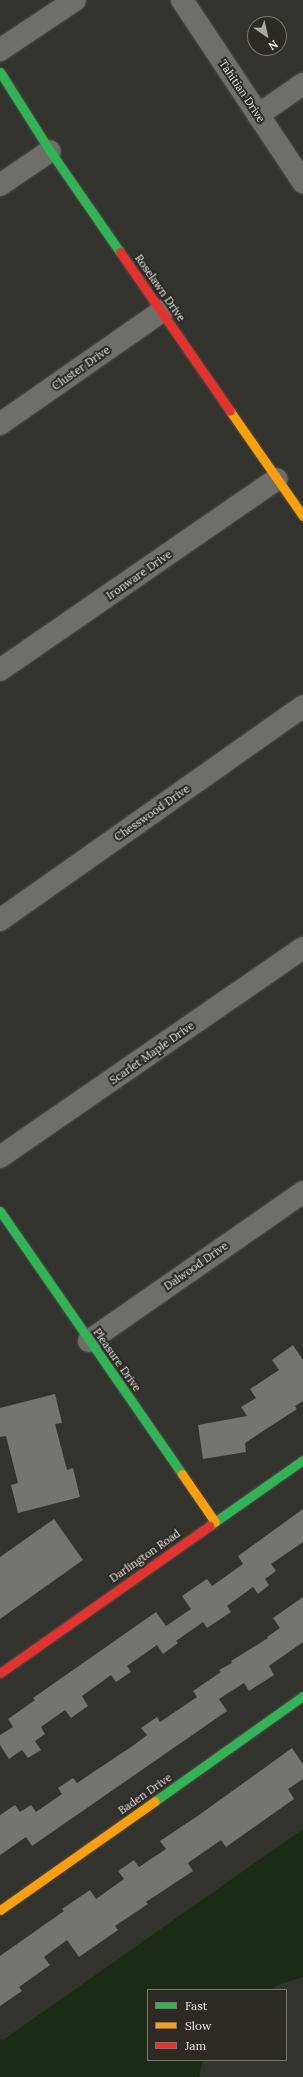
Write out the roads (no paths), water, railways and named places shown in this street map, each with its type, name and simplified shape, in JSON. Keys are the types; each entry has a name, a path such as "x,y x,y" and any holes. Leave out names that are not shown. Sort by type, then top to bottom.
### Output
{"street":[{"path":"0,50 75,0"},
{"name":"Tahitian Drive","path":"182,0 303,182"},
{"name":"Roselawn Drive","path":"0,72 50,150 303,516"},
{"path":"258,115 303,84"},
{"path":"0,185 50,150"},
{"name":"Cluster Drive","path":"0,424 162,311"},
{"name":"Ironware Drive","path":"0,670 277,479"},
{"name":"Chesswood Drive","path":"0,920 303,706"},
{"name":"Scarlet Maple Drive","path":"0,1157 303,948"},
{"name":"Dalwood Drive","path":"89,1341 303,1192"},
{"name":"Pleasure Drive","path":"0,1211 215,1522"},
{"name":"Darlington Road","path":"0,1672 303,1460"},
{"name":"Baden Drive","path":"0,1910 303,1696"}]}
